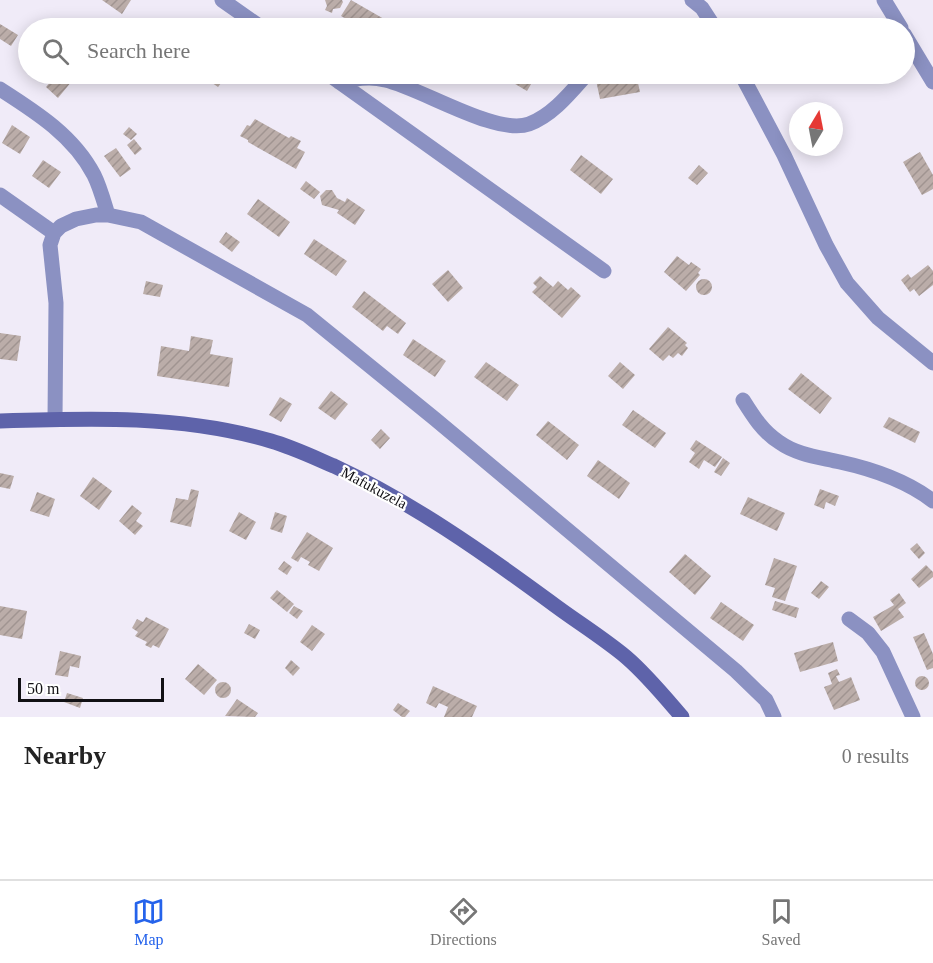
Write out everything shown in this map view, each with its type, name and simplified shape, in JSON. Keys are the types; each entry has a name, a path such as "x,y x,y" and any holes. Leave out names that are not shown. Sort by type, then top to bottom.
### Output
{"main road":[{"name":"Mafukuzela","path":"0,421 89,418 160,421 231,432 298,450 364,480 430,519 501,566 626,657 682,717"}],"street":[{"path":"222,0 248,18"},
{"path":"692,0 702,8 706,18"},
{"path":"884,0 895,18"},
{"path":"915,52 933,82"},
{"path":"341,84 604,271"},
{"path":"398,84 478,117 498,123 526,125 538,120 562,102 578,84"},
{"path":"746,84 847,283 878,318 933,363"},
{"path":"0,89 26,105 63,134 84,158 95,177 108,214"},
{"path":"0,195 54,233"},
{"path":"55,419 56,303 50,245 54,233 61,226 76,219 108,214 141,222 307,315 736,671 766,700 774,717"},
{"path":"743,400 758,424 779,442 804,454 884,475 933,501"},
{"path":"849,619 868,633 883,652 913,717"}],"building":[{"path":"102,0 131,0 122,14"},
{"path":"325,0 342,0 343,2 340,8 333,9 332,13 325,10 327,6"},
{"path":"351,0 382,18 344,18 341,16"},
{"path":"0,24 18,35 11,46 0,39"},
{"path":"49,84 70,84 58,98 46,87"},
{"path":"515,84 531,84 527,91"},
{"path":"597,84 638,84 640,92 600,99"},
{"path":"255,119 289,138 291,136 301,141 297,148 305,152 296,169 240,136 247,125 250,126"},
{"path":"12,125 30,137 20,154 2,143"},
{"path":"129,127 137,134 131,140 123,134"},
{"path":"134,139 142,149 135,155 127,145"},
{"path":"116,148 131,169 120,177 104,156"},
{"path":"920,152 933,175 933,189 922,195 903,162"},
{"path":"581,155 613,179 601,194 570,170"},
{"path":"43,160 61,172 49,188 32,176"},
{"path":"699,165 708,173 697,185 688,178"},
{"path":"306,181 320,192 314,199 300,189"},
{"path":"326,190 332,190 337,198 345,202 347,198 365,210 355,225 337,213 339,210 322,205 320,196"},
{"path":"258,199 290,222 279,237 247,214"},
{"path":"226,232 240,242 232,252 219,242"},
{"path":"314,239 347,261 336,276 304,254"},
{"path":"677,256 689,265 691,262 701,269 698,273 700,275 686,291 664,272"},
{"path":"928,265 933,271 933,285 919,296 914,289 910,292 901,280 908,274 911,278"},
{"path":"448,270 463,288 448,302 432,284"},
{"path":"540,276 553,287 558,281 568,290 571,287 581,296 562,318 532,292 537,287 533,283"},
{"path":"704,279 710,281 712,287 710,293 704,295 698,293 696,287 698,281"},
{"path":"146,281 163,285 160,297 143,294"},
{"path":"364,291 406,323 398,334 387,326 383,331 352,307"},
{"path":"668,327 687,343 685,345 688,348 682,356 678,353 673,358 669,355 663,361 649,349"},
{"path":"0,333 21,336 17,361 0,359"},
{"path":"191,336 213,340 210,354 233,358 229,387 157,376 161,346 189,351"},
{"path":"413,339 446,361 435,377 403,355"},
{"path":"486,362 519,385 507,401 474,377"},
{"path":"620,362 635,375 623,389 608,376"},
{"path":"801,373 832,398 820,414 788,389"},
{"path":"331,391 348,404 335,420 318,408"},
{"path":"280,397 292,404 281,422 269,415"},
{"path":"633,410 666,433 655,448 622,425"},
{"path":"889,417 920,432 915,443 883,427"},
{"path":"548,421 579,445 567,460 536,435"},
{"path":"381,429 390,438 380,449 371,440"},
{"path":"696,440 722,457 715,467 704,460 699,469 689,462 695,453 690,449"},
{"path":"723,458 730,463 721,476 714,472"},
{"path":"598,460 630,483 619,499 587,476"},
{"path":"0,473 14,476 10,489 0,487"},
{"path":"93,477 112,491 99,510 80,496"},
{"path":"191,489 199,491 191,527 170,522 176,498 188,500"},
{"path":"820,489 839,496 835,506 826,502 824,509 814,505"},
{"path":"37,492 55,499 49,517 30,511"},
{"path":"748,497 785,513 777,531 740,514"},
{"path":"132,505 142,513 136,521 143,526 135,535 119,521"},
{"path":"239,512 256,522 246,540 229,531"},
{"path":"275,512 287,516 282,533 270,529"},
{"path":"307,532 333,548 319,571 308,565 310,562 301,557 298,562 291,558"},
{"path":"917,543 925,553 919,559 910,549"},
{"path":"685,554 711,576 695,595 669,572"},
{"path":"774,558 797,566 785,601 772,597 775,588 765,585"},
{"path":"284,561 292,567 287,575 278,569"},
{"path":"926,565 933,572 933,577 919,588 911,579"},
{"path":"821,581 829,587 819,599 811,593"},
{"path":"277,590 294,604 287,612 270,598"},
{"path":"899,593 906,603 898,609 904,617 881,631 873,617 894,605 890,600"},
{"path":"775,601 799,608 796,618 772,610"},
{"path":"721,602 754,625 743,641 710,618"},
{"path":"0,606 27,611 22,639 0,635"},
{"path":"294,606 303,611 297,619 289,613"},
{"path":"146,617 169,629 159,648 145,645 147,642 135,636 138,632 132,628 137,619 143,622"},
{"path":"249,624 260,630 255,639 244,633"},
{"path":"312,625 325,634 312,651 300,642"},
{"path":"924,633 933,654 933,668 927,670 913,637"},
{"path":"833,642 838,661 800,672 794,653"},
{"path":"60,651 81,656 79,668 70,666 68,677 55,675"},
{"path":"291,660 300,668 293,676 285,668"},
{"path":"198,664 217,680 204,695 185,679"},
{"path":"837,669 840,675 836,676 839,682 851,677 860,700 834,710 824,687 832,684 828,673"},
{"path":"922,676 927,678 929,683 927,688 922,690 917,688 915,683 917,678"},
{"path":"220,682 226,682 231,690 229,696 220,698 215,693 215,687"},
{"path":"433,686 477,706 472,717 444,717 448,707 439,703 436,708 426,703"},
{"path":"67,693 83,698 80,708 64,702"},
{"path":"237,699 258,713 255,717 225,716"},
{"path":"398,703 410,711 405,717 393,710"}]}
